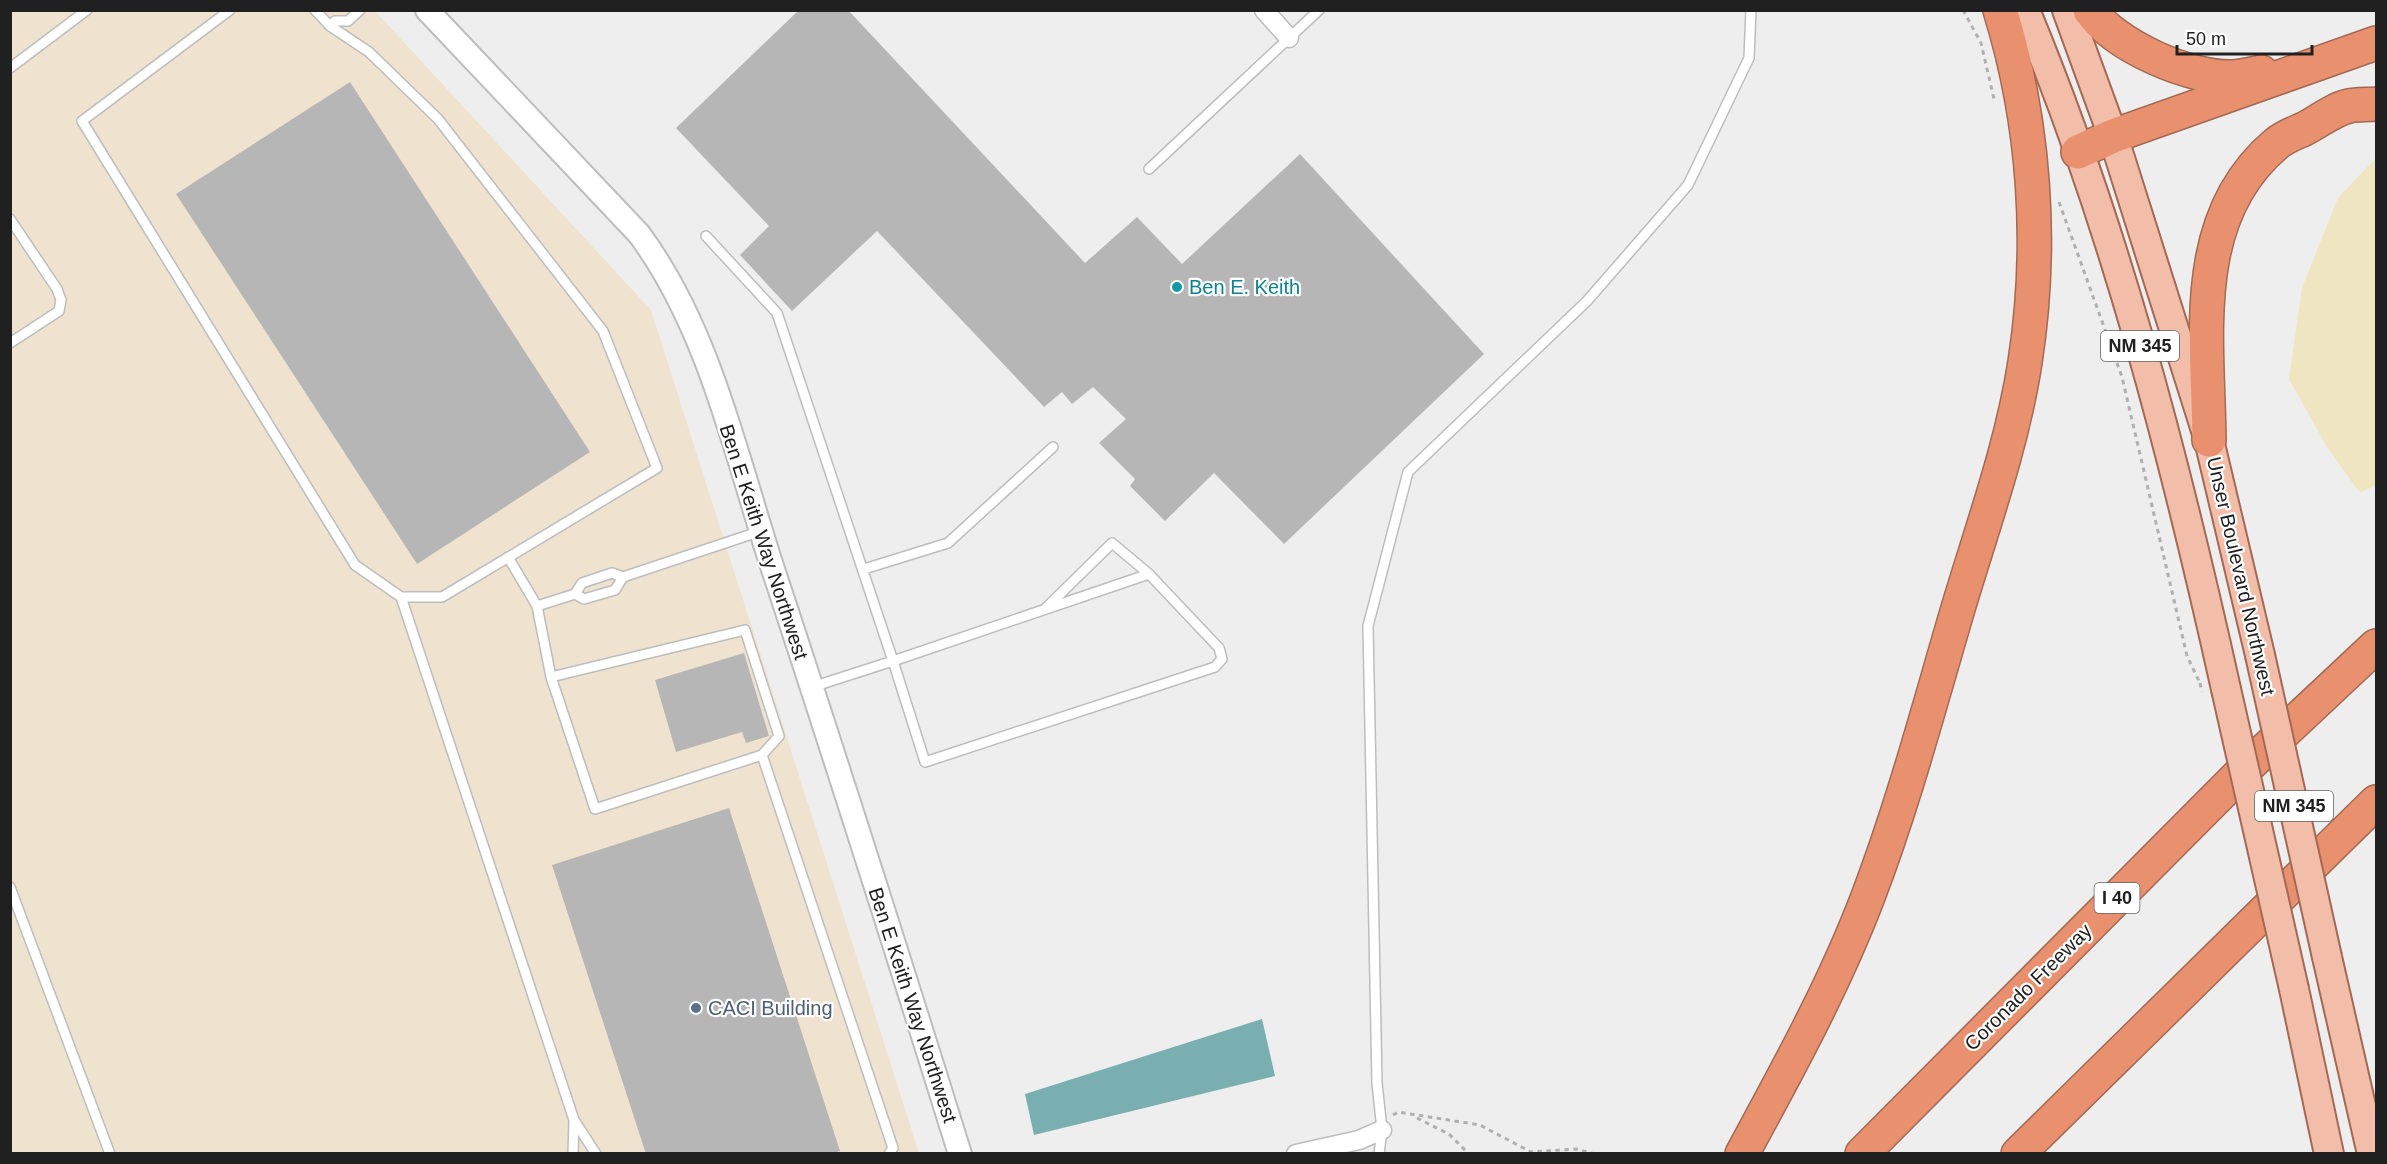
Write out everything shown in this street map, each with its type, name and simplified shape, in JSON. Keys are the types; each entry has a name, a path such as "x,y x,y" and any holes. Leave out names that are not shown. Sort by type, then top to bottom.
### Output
{"highway":[{"path":"1742,1154 1832,982 1869,895 1911,778 2007,442 2025,364 2033,297 2034,221 2029,150 2019,85 2000,10"},
{"path":"2090,10 2101,26 2132,46 2170,64 2198,71 2232,77 2319,63"},
{"path":"2078,152 2113,136 2376,43"},
{"path":"2209,440 2205,315 2209,271 2219,229 2232,200 2252,170 2277,143 2348,106 2376,104"},
{"name":"Coronado Freeway","path":"1862,1154 2250,764 2376,646"},
{"path":"2018,1154 2376,802"}],"main road":[{"name":"Unser Boulevard Northwest","path":"2025,10 2078,152 2122,282 2177,476 2213,686 2294,989 2329,1154"},
{"name":"Unser Boulevard Northwest","path":"2067,10 2113,136 2209,440 2372,1154"}],"street":[{"name":"Ben E Keith Way Northwest","path":"427,10 639,234 660,262 689,318 812,687 960,1154"},
{"path":"1264,10 1289,38"},
{"path":"1296,1154 1359,1140 1382,1130"}],"lane":[{"path":"10,68 87,10"},
{"path":"230,10 82,121 355,565 401,597 442,597 657,468 603,331 438,119 369,52 315,10"},
{"path":"332,23 336,10"},
{"path":"332,23 348,21 360,10"},
{"path":"1149,169 1319,10"},
{"path":"1379,1154 1382,1130 1377,1083 1368,627 1408,472 1587,300 1688,185 1749,58 1751,10"},
{"path":"10,219 57,289 61,300 59,311 10,344"},
{"path":"706,236 777,313 864,569 925,762 1215,667 1222,659 1218,648 1149,574 1112,543 1042,611"},
{"path":"864,569 948,543 1053,447"},
{"path":"537,606 575,594 582,583 612,573 623,577 761,531"},
{"path":"508,557 537,606 550,677 595,809 762,755 779,736 745,630 550,677"},
{"path":"812,687 1149,574"},
{"path":"575,594 584,599 615,590 623,577"},
{"path":"401,597 574,1120 596,1154"},
{"path":"762,755 893,1148 889,1154"},
{"path":"10,887 110,1154"},
{"path":"573,1154 574,1120"}],"path":[{"path":"1963,10 1981,44 1994,101"},
{"path":"2056,192 2122,377 2187,656 2213,686"},
{"path":"1469,1154 1449,1134 1413,1115 1480,1125 1531,1152 1576,1149 1595,1154"}],"shaded area":[{"path":"10,11 375,11 651,310 919,1153 117,1153 11,963"},
{"path":"11,817 140,1153 11,1153"}],"sand":[{"path":"2376,158 2376,485 2360,493 2327,447 2289,379 2302,288 2338,198"}],"water":[{"path":"1262,1019 1275,1076 1034,1135 1025,1094"}],"building":[{"name":"Ben E. Keith","path":"799,10 848,10 1085,263 1137,217 1182,264 1300,154 1484,354 1284,544 1214,473 1165,521 1130,486 1135,479 1099,443 1126,419 1093,387 1072,404 1062,392 1044,407 877,231 792,311 740,255 769,226 676,128"},
{"path":"350,82 590,452 417,564 176,194"},
{"path":"744,653 769,736 746,743 742,732 676,752 655,680"},
{"name":"CACI Building","path":"729,808 840,1151 831,1154 646,1154 552,865"}],"place":[{"name":"Ben E. Keith","path":"1177,287"},
{"name":"CACI Building","path":"696,1008"}]}
